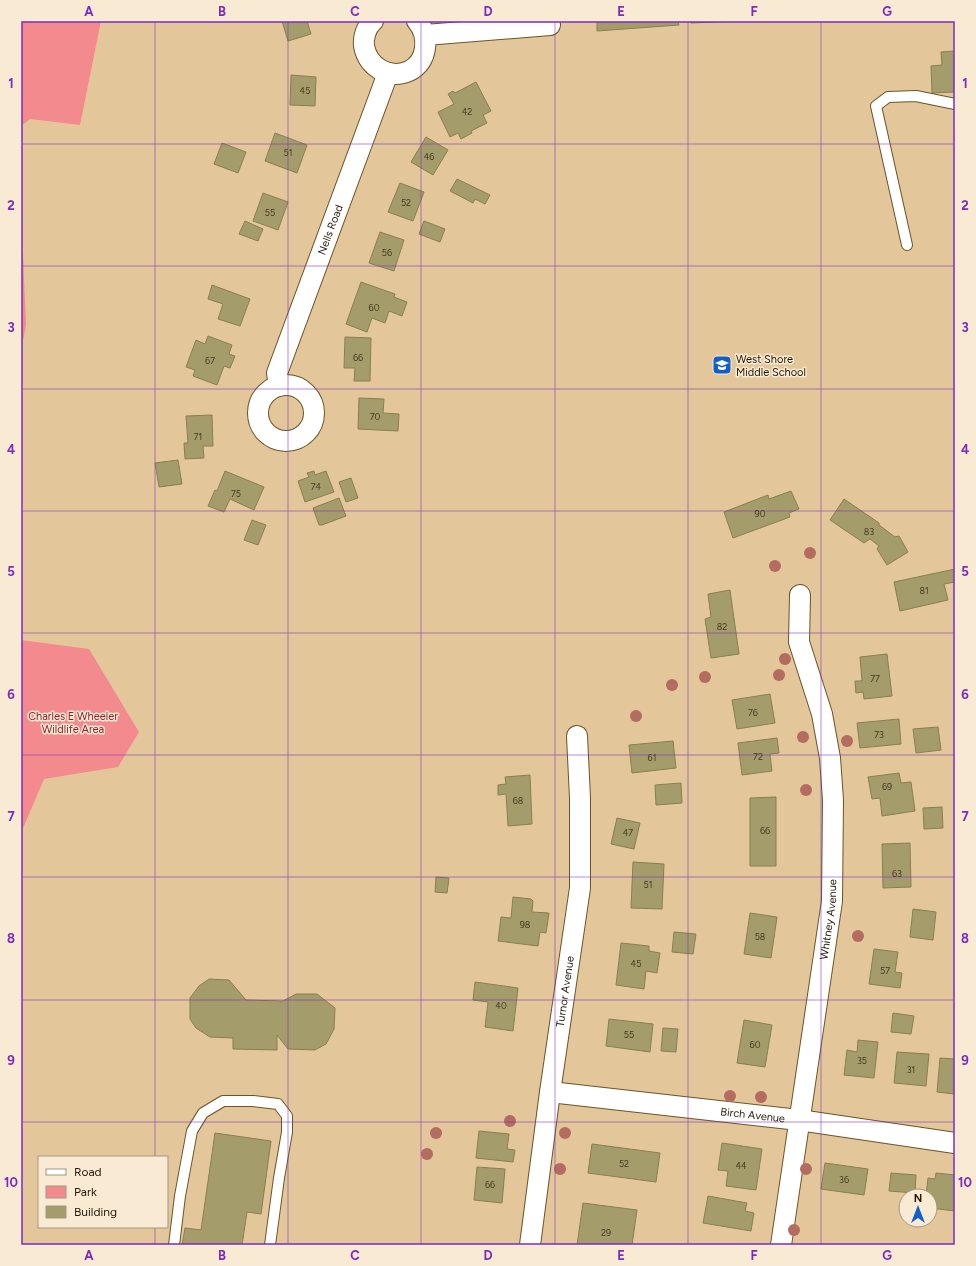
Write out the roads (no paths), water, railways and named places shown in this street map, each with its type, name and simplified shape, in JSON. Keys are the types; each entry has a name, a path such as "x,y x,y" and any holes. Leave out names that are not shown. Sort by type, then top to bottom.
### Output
{"street":[{"path":"373,21 365,33 363,43 365,53 370,62 378,69 388,73 399,74 409,71 417,65 423,56 426,46 421,28 550,26"},
{"name":"Nells Road","path":"279,386 277,373 388,73"},
{"name":"Whitney Avenue","path":"781,1245 832,901 833,800 830,758 822,714 799,642 800,595"},
{"name":"Turnor Avenue","path":"530,1245 550,1092 580,888 580,798 577,736"},
{"name":"Birch Avenue","path":"550,1092 799,1120 955,1143"}],"lane":[{"path":"907,245 876,106 888,97 916,96 955,104"},
{"path":"174,1245 180,1196 192,1130 203,1113 223,1101 253,1101 278,1104 286,1116 287,1132 270,1245"}],"place":[{"name":"West Shore Middle School","path":"722,365"}],"park label":[{"name":"Charles E Wheeler Wildlife Area","path":"73,722"}]}
